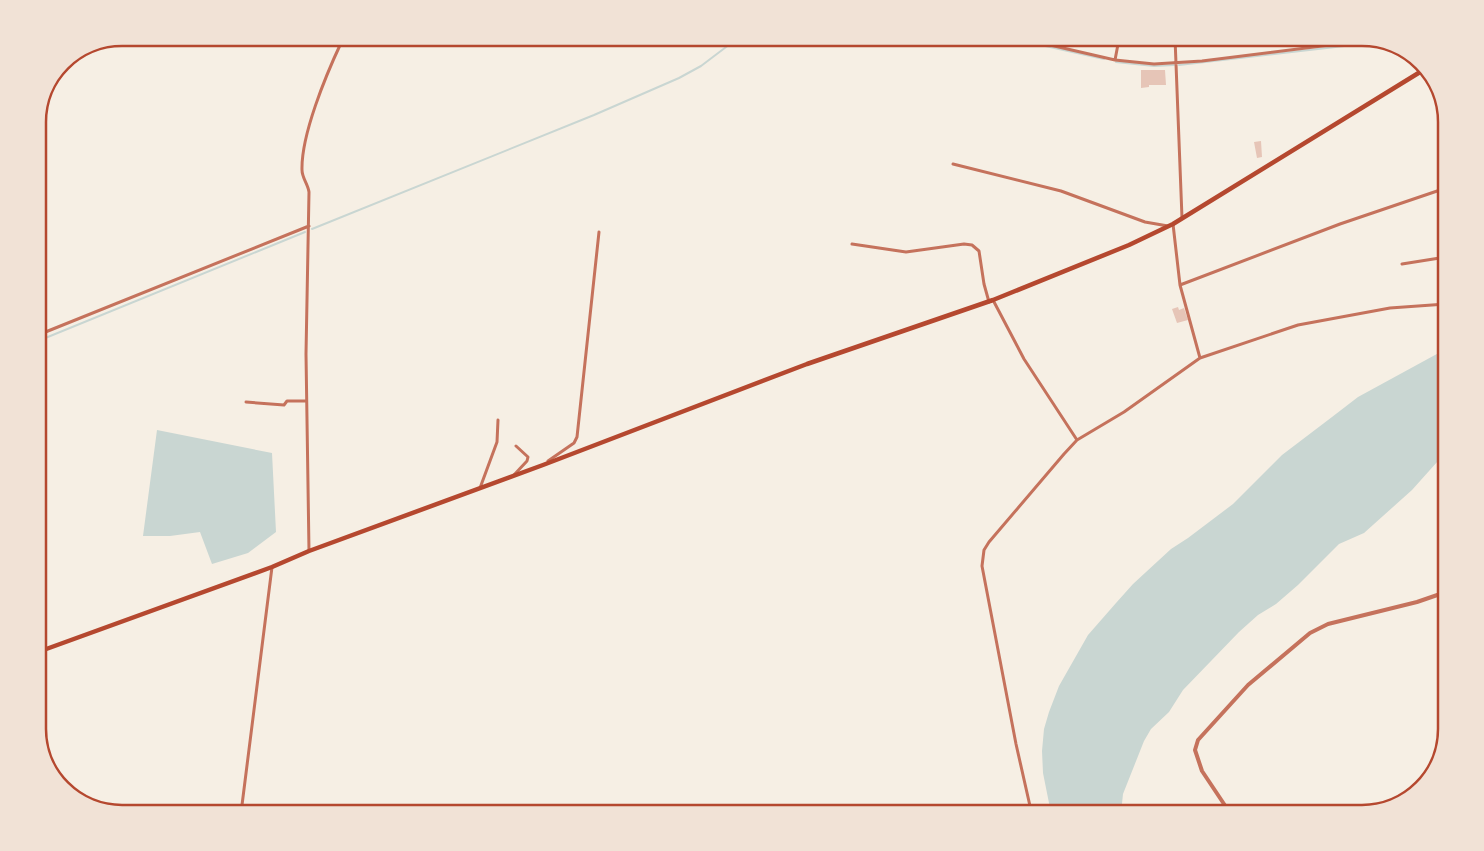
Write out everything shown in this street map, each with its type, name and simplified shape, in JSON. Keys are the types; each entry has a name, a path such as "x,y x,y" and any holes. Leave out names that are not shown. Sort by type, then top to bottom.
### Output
{"main road":[{"path":"46,649 272,567 309,551 543,465 807,364 991,301 1129,245 1182,218 1419,72"}],"street":[{"path":"309,551 306,354 309,192 302,170 308,134 317,104 340,46"},
{"path":"1054,46 1140,64 1176,63 1323,46"},
{"path":"1114,60 1117,46"},
{"path":"1175,46 1182,218"},
{"path":"953,164 1061,191 1144,222 1170,225 1180,285 1200,358"},
{"path":"1180,285 1340,224 1438,191"},
{"path":"46,332 309,226"},
{"path":"543,465 574,443 577,437 599,232"},
{"path":"852,244 906,252 964,244 972,245 979,251 991,301 1033,373 1078,440"},
{"path":"1402,264 1438,258"},
{"path":"1030,805 1016,744 982,559 988,542 1078,440 1124,412 1200,358 1298,325 1390,308 1438,305"},
{"path":"246,402 284,405 287,401 306,401"},
{"path":"479,489 497,442 498,420"},
{"path":"513,476 527,461 528,457 516,446"},
{"path":"243,805 272,567"},
{"path":"1224,805 1202,771 1195,750 1198,740 1248,685 1310,633 1328,624 1417,602 1438,595"}],"shaded area":[{"path":"1438,353 1438,461 1412,490 1364,533 1339,544 1298,585 1239,632 1183,690 1169,712 1151,729 1144,741 1123,794 1122,805 1049,805 1043,773 1044,729 1059,686 1088,635 1133,584 1171,549 1233,504 1282,455 1358,397"},
{"path":"157,430 272,453 276,532 248,553 212,564 200,532 170,536 143,536"}],"building":[{"path":"1141,70 1165,70 1166,85 1149,85 1149,87 1141,88"},
{"path":"1261,141 1262,157 1257,158 1254,142"},
{"path":"1178,307 1179,310 1184,308 1188,320 1177,323 1172,309"}],"waterway":[{"path":"312,229 594,115 679,78 701,66 727,46"},
{"path":"1046,46 1104,59"},
{"path":"1179,65 1344,46"},
{"path":"1116,62 1154,66 1174,65"},
{"path":"46,338 305,232"}]}
